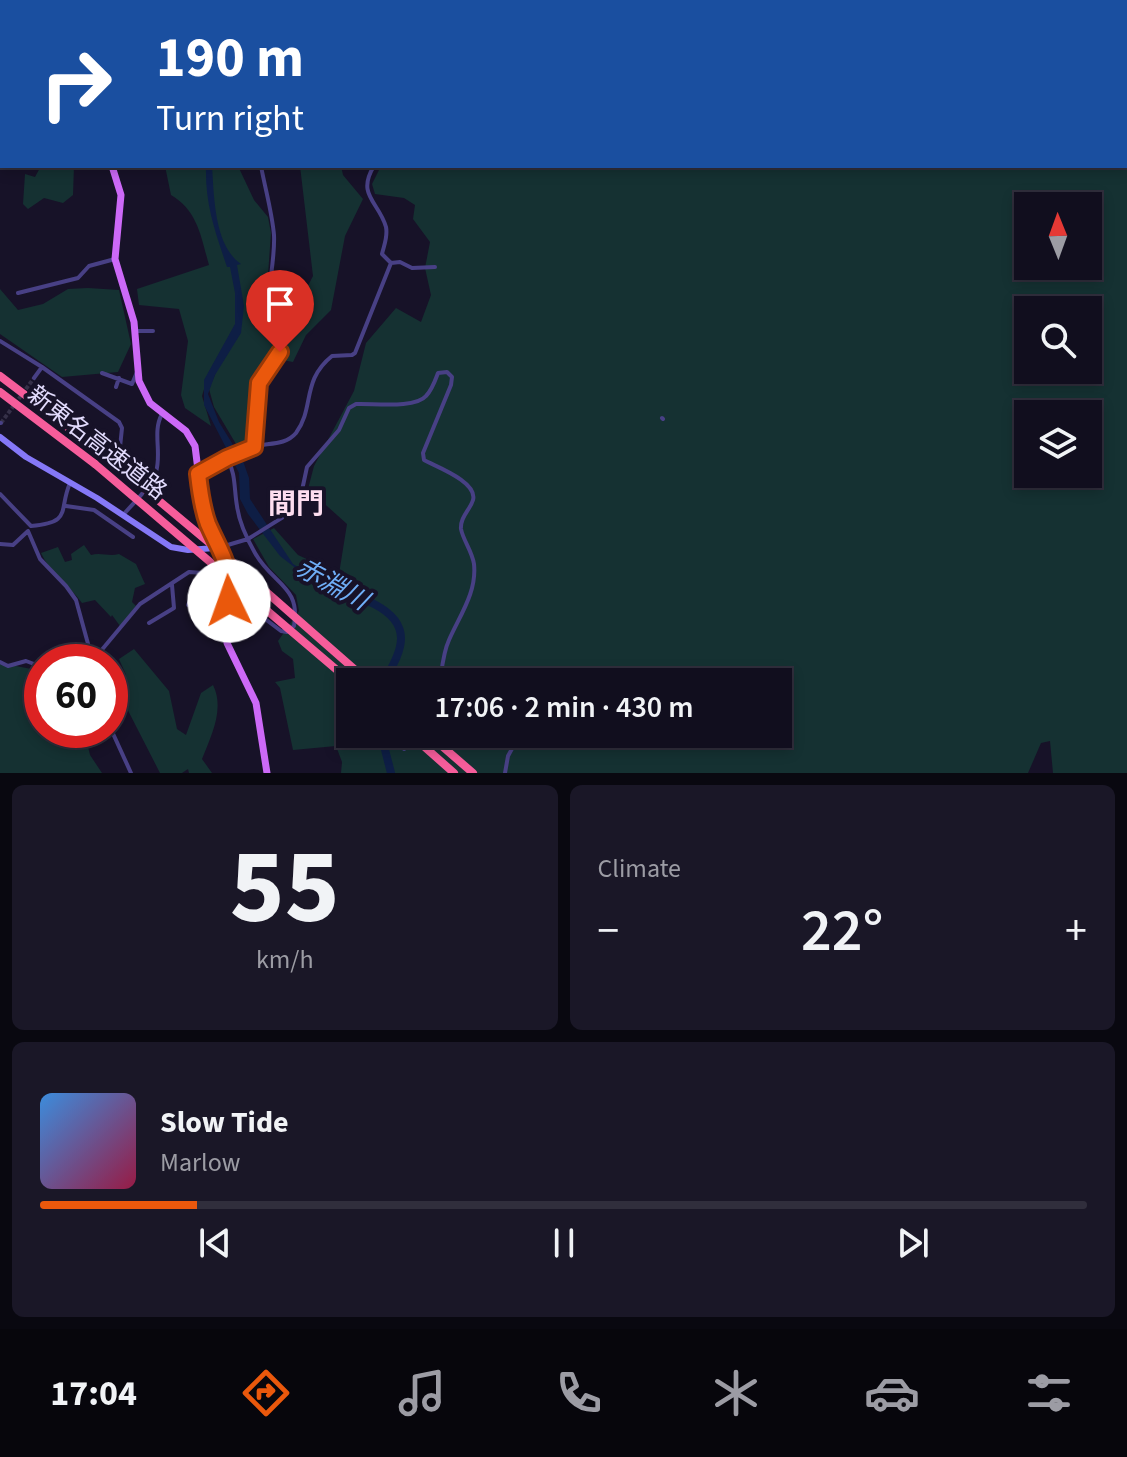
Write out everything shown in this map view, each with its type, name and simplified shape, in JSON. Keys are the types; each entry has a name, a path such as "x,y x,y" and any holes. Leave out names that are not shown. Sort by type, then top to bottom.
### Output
{"highway":[{"name":"新東名高速道路","path":"0,376 103,454 353,668"},
{"name":"新東名高速道路","path":"0,392 95,464 336,669"},
{"path":"426,748 454,773"},
{"path":"445,748 473,773"}],"main road":[{"path":"113,168 121,195 115,259 135,331 142,392 162,414 192,438 203,510 221,547 230,575 227,620 229,651 258,713 267,773"}],"street":[{"path":"254,447 259,383 280,352 270,339 267,320 274,232 261,168"},
{"path":"373,168 367,181 367,193 385,225 387,233 382,254 391,263"},
{"path":"18,293 78,278 89,266 115,259"},
{"path":"391,263 400,262 412,268 435,267"},
{"path":"198,474 228,457 254,447 278,443 294,435 319,368 332,356 355,353 391,263"},
{"path":"135,331 153,331"},
{"path":"0,341 119,422 122,428 120,447 154,477"},
{"path":"34,378 42,367"},
{"path":"102,373 132,384 138,372"},
{"path":"0,437 26,457 124,514 171,547 188,550 221,547 248,539 296,505 307,467 339,430 349,408 356,404 410,404 421,401 428,395 438,373 447,372 452,377 451,385 423,453 424,460 448,470 473,491 473,499 461,529 474,565 468,601 449,641 443,668"},
{"path":"116,387 119,378"},
{"path":"124,514 154,477 159,454 155,429 162,414"},
{"path":"109,644 140,604 189,572 206,575 230,597 244,603 281,631 287,632 294,626 297,609 290,593 272,577 255,553 240,522 235,481 228,457"},
{"path":"0,544 13,545 30,528 55,521 63,514 70,483"},
{"path":"0,494 30,528 44,565 76,600 88,644"},
{"path":"66,506 94,510 133,537"},
{"path":"188,605 194,587 206,575"},
{"path":"149,623 174,608 172,585"},
{"path":"203,629 227,620"},
{"path":"0,662 8,666 24,662"},
{"path":"120,748 131,773"},
{"path":"505,773 505,764 513,748"}],"green space":[{"path":"40,168 74,168 73,195 63,203 44,198 28,209 23,204 25,174 35,177"},
{"path":"165,168 239,168 254,200 268,217 271,233 267,289 272,316 291,319 313,276 300,168 341,168 343,175 363,199 345,236 331,310 306,335 293,362 272,358 255,383 250,442 236,444 214,407 209,389 238,320 209,372 202,396 211,426 185,408 181,395 188,341 179,309 139,305 137,289 209,265 193,217 171,195"},
{"path":"380,168 1127,168 1127,773 1053,773 1050,741 1041,743 1028,773 341,773 342,762 337,748 792,748 792,668 336,668 336,746 293,750 280,688 275,682 295,678 293,659 282,651 278,641 299,611 296,595 269,567 253,539 274,528 298,555 339,574 347,524 308,489 314,466 354,391 366,343 396,308 421,322 431,295 425,268 430,242 413,219 415,205 404,198 375,194 372,184"},
{"path":"0,289 18,310 43,304 68,289 119,290 131,344 118,372 62,377 0,334"},
{"path":"84,545 91,555 119,554 136,564 145,584 135,588 132,602 136,606 120,626 95,600 82,603 49,567 41,553 58,547 65,562 72,560 71,554"},
{"path":"134,649 169,691 177,729 186,735 201,693 213,685 218,703 217,713 202,759 212,773 189,773 188,769 182,773 160,773 128,710 128,653"},
{"path":"0,663 24,668 24,748 88,748 102,773 0,773"}],"water":[{"path":"206,168 212,168 220,233 232,256 241,264 237,265 244,306 241,333 215,375 208,394 219,422 243,461 249,478 250,499 293,564 310,574 322,574 332,580 324,581 320,587 280,556 248,514 240,499 239,473 204,405 204,380 235,324 235,293 230,267 227,267 207,193"}],"waterway":[{"name":"赤淵川","path":"323,579 374,604 395,620 401,638 400,649 391,668"},
{"name":"赤淵川","path":"385,748 391,773"}],"tunnel":[{"path":"1,423 34,378"}],"district":[{"name":"間門","path":"296,504"}],"route":[{"path":"229,601 227,562 203,510 198,474 254,447 259,383 280,352"}]}
